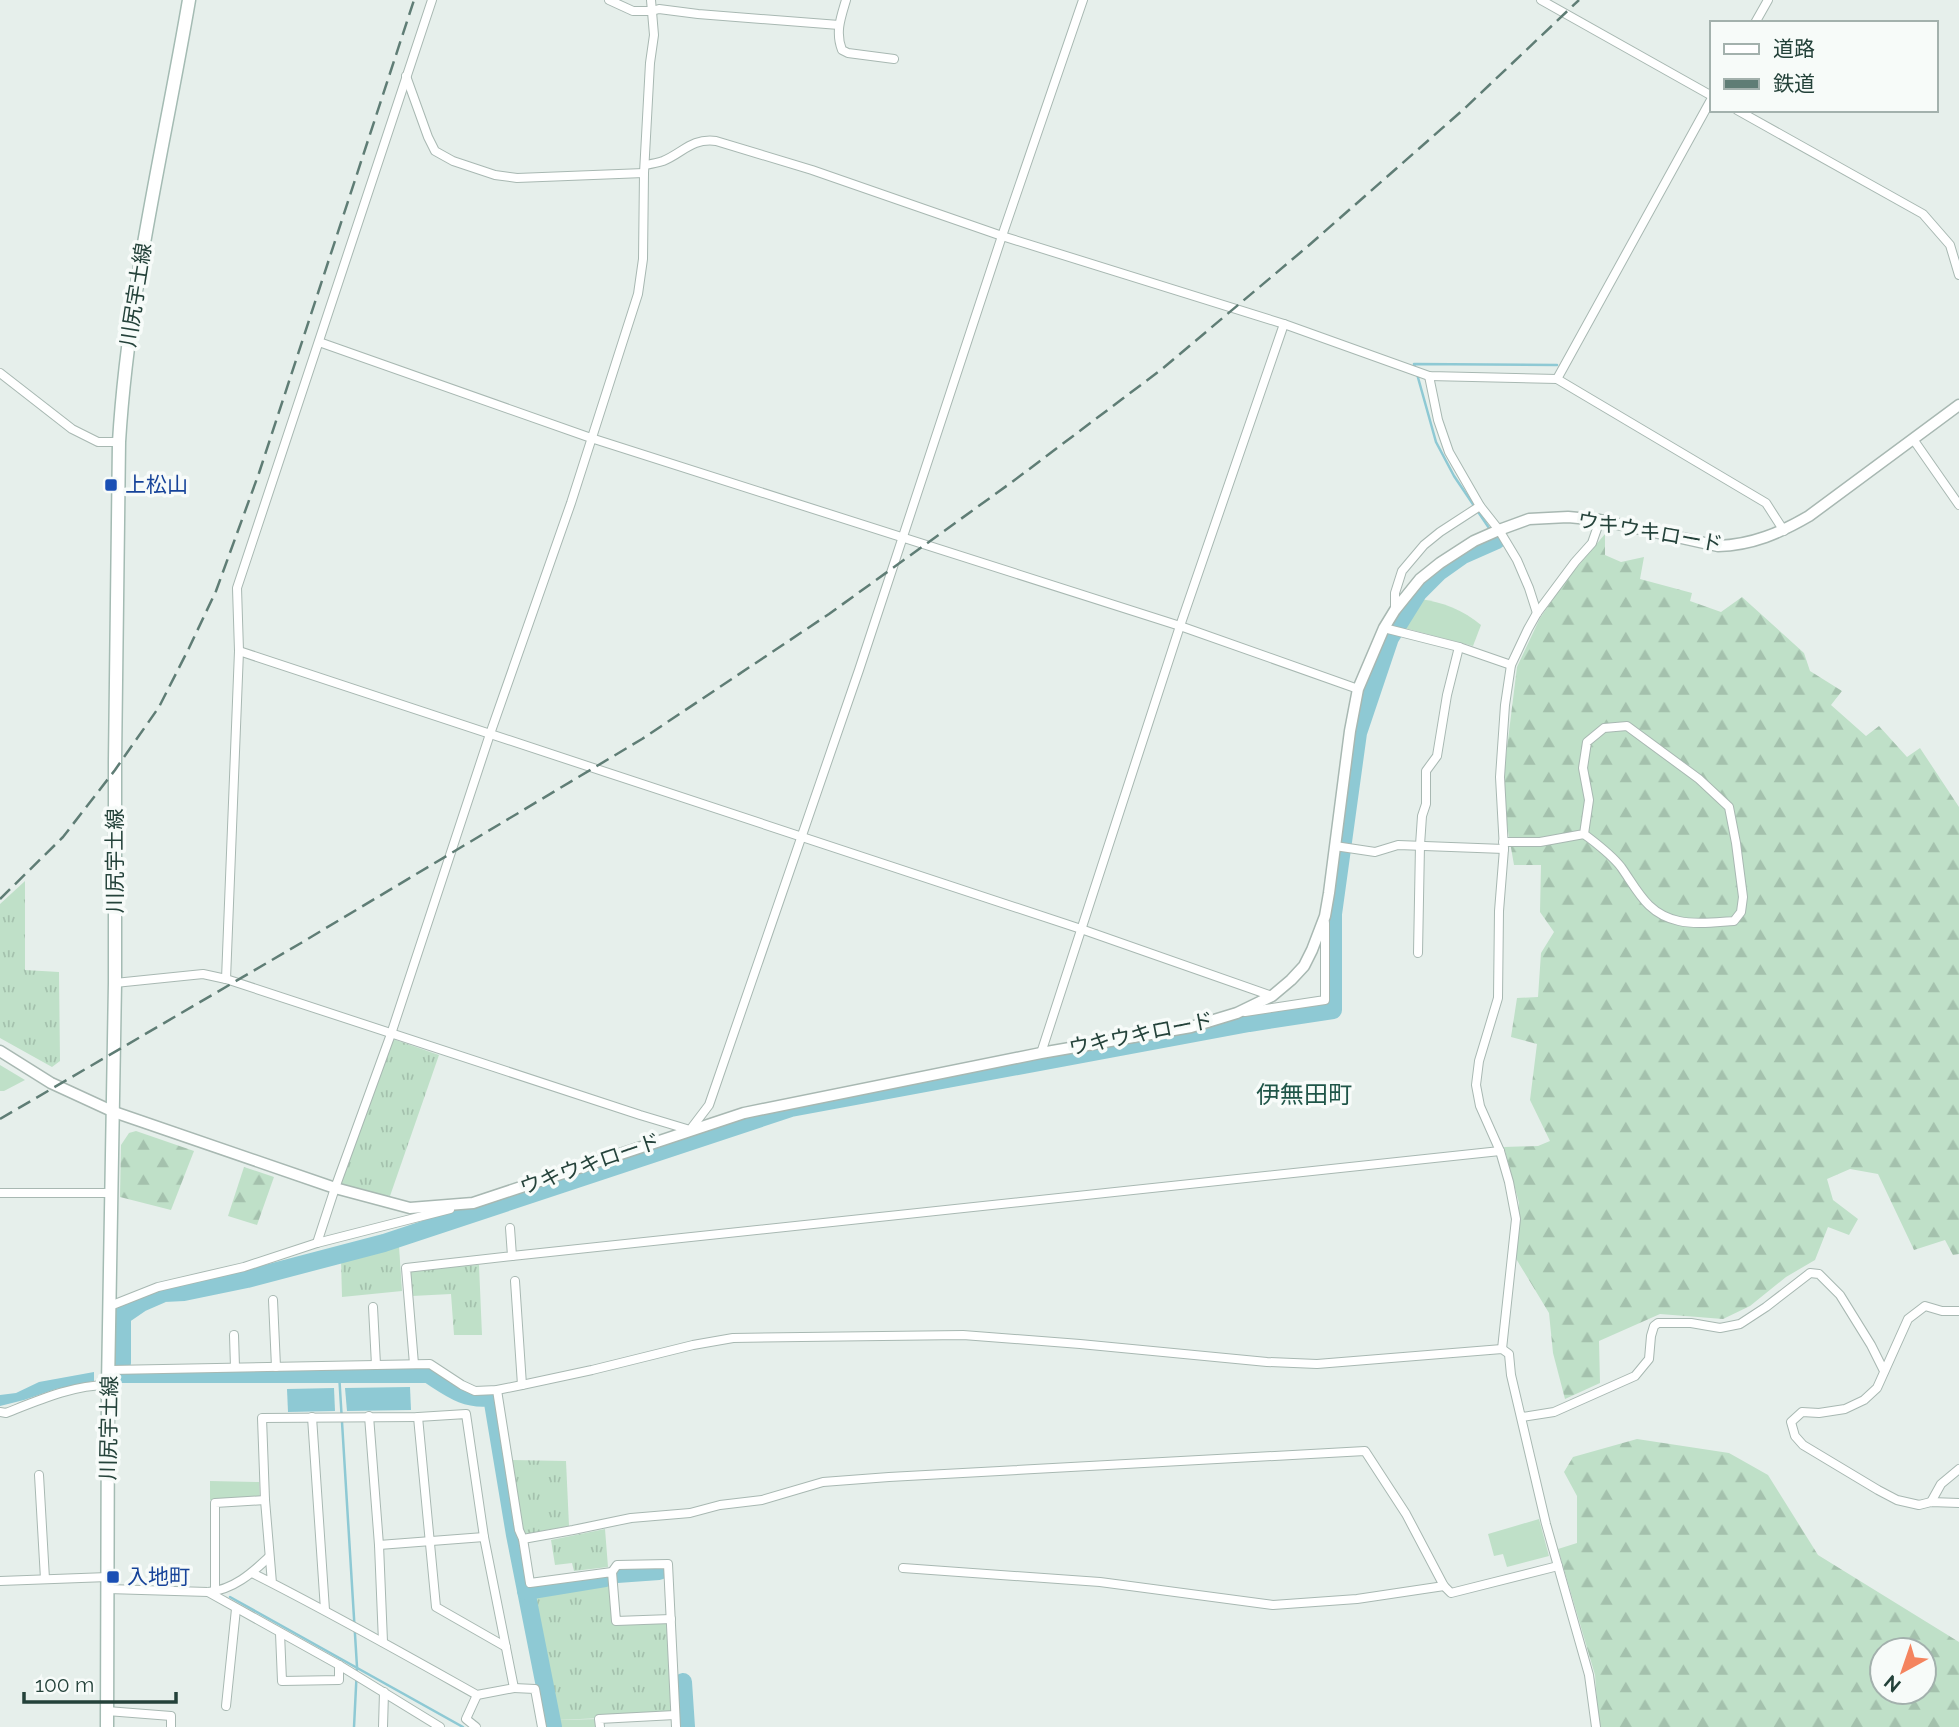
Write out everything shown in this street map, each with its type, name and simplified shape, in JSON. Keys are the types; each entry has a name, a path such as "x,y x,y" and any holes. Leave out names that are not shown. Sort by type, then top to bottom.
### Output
{"main road":[{"name":"川尻宇土線","path":"107,1727 108,1385 114,1112 119,442 122,392 138,277 189,0"}],"street":[{"path":"226,979 239,650 237,588 432,0"},
{"path":"609,0 633,11 659,9 839,25"},
{"path":"317,1244 571,503 638,294 643,259 650,64 654,35 651,0"},
{"path":"846,0 839,25 838,39 842,50 894,59"},
{"path":"115,983 204,974 226,979 690,1130 709,1105 904,537 1002,236 1083,0"},
{"path":"1541,0 1710,96"},
{"path":"1756,21 1768,0"},
{"path":"407,76 435,151 453,161 495,175 517,178 645,169 694,143 716,141 876,191 1002,236 1284,324 1429,376 1556,379 1766,503 1784,531"},
{"path":"1556,379 1710,101"},
{"path":"1741,112 1923,214 1950,245 1959,275"},
{"path":"1041,1053 1180,626 1284,324"},
{"path":"319,342 591,438 1180,626 1358,690"},
{"path":"0,373 72,429 98,442 119,442"},
{"path":"1429,376 1438,419 1449,452 1480,506 1499,530 1517,560 1537,613"},
{"name":"ウキウキロード","path":"0,1051 51,1083 114,1112 335,1188 410,1208 473,1203 744,1113 1041,1053 1191,1027 1237,1013 1272,996 1304,966 1312,950 1325,916 1358,690 1384,628 1420,579 1474,541 1529,519 1568,517 1600,520 1718,546 1736,545 1784,531 1809,516 1959,405"},
{"path":"1913,439 1959,505"},
{"path":"1395,610 1395,593 1402,572 1424,545 1440,531 1480,506"},
{"path":"1502,1349 1516,1219 1500,1151 1480,1106 1476,1086 1479,1061 1498,998 1499,911 1504,845 1500,777 1505,705 1511,665 1537,613 1592,543 1600,520"},
{"path":"1384,628 1459,647 1511,665"},
{"path":"1418,953 1420,845 1422,816 1426,803 1426,771 1437,756 1447,695 1459,647"},
{"path":"239,650 1081,929 1272,996"},
{"path":"1335,846 1375,852 1398,845 1504,845 1584,834 1620,866 1652,910 1679,921 1704,922 1734,921 1741,912 1743,897 1729,807 1699,779 1627,726 1604,728 1587,742 1583,768 1589,800 1584,834"},
{"path":"1237,1013 1325,1000 1325,916"},
{"path":"414,1364 406,1268 1500,1151"},
{"path":"0,1193 111,1193"},
{"path":"110,1306 158,1287 244,1267 317,1244 473,1203"},
{"path":"510,1228 512,1256"},
{"path":"1522,1417 1554,1412 1635,1376 1649,1359 1651,1335 1658,1323 1691,1323 1720,1328 1740,1324 1810,1273 1819,1273 1840,1294 1884,1371"},
{"path":"515,1281 522,1385"},
{"path":"273,1300 276,1367"},
{"path":"1959,1311 1942,1311 1925,1306 1908,1319 1877,1388 1864,1400 1845,1409 1819,1413 1802,1412 1791,1422 1795,1436 1803,1445 1897,1500 1919,1505 1931,1502 1959,1503"},
{"path":"373,1307 376,1365"},
{"path":"234,1335 235,1367"},
{"path":"110,1370 430,1364 475,1391 522,1385 733,1338 963,1335 1317,1364 1502,1349 1509,1354 1511,1375 1558,1566 1589,1675 1596,1727"},
{"path":"0,1412 6,1413 54,1394 108,1385"},
{"path":"497,1390 530,1583 612,1572"},
{"path":"272,1583 262,1418 466,1413 484,1536 514,1688"},
{"path":"369,1416 383,1642"},
{"path":"418,1416 436,1607 506,1647"},
{"path":"312,1418 325,1609"},
{"path":"523,1539 631,1518 690,1513 720,1505 762,1500 823,1482 1365,1451 1406,1514 1444,1586 1451,1593 1558,1566"},
{"path":"1931,1502 1941,1484 1959,1469"},
{"path":"39,1475 45,1579"},
{"path":"212,1592 215,1503 265,1500"},
{"path":"379,1545 484,1536"},
{"path":"0,1581 45,1579 212,1592 225,1590 252,1573 269,1557"},
{"path":"671,1619 616,1621 612,1572 617,1565 668,1564 671,1619 675,1716 676,1727"},
{"path":"903,1568 1100,1582 1273,1605 1357,1599 1444,1586"},
{"path":"252,1573 325,1609 477,1695 514,1688 534,1689 542,1727"},
{"path":"212,1592 236,1609 339,1665 440,1727"},
{"path":"226,1706 236,1609"},
{"path":"280,1633 282,1681 339,1680 339,1665"},
{"path":"383,1727 384,1692"},
{"path":"476,1727 466,1719 477,1695"},
{"path":"107,1711 171,1716 171,1727"},
{"path":"600,1727 599,1718 675,1716"}],"green space":[{"path":"1605,534 1605,555 1621,562 1644,557 1640,579 1692,593 1690,601 1721,612 1742,597 1804,653 1810,671 1842,691 1831,705 1866,736 1879,726 1907,757 1920,748 1959,807 1959,1254 1953,1255 1945,1240 1914,1250 1878,1174 1850,1169 1827,1179 1833,1200 1858,1219 1849,1235 1828,1227 1815,1260 1786,1277 1750,1306 1723,1319 1660,1314 1599,1341 1600,1383 1565,1399 1553,1353 1549,1313 1515,1257 1519,1203 1504,1147 1538,1146 1550,1141 1530,1100 1537,1044 1511,1037 1517,998 1538,997 1541,953 1554,932 1540,912 1541,865 1514,865 1507,825 1504,772 1517,667 1540,618 1567,579"},
{"path":"1419,599 1452,608 1481,625 1473,646 1393,625 1410,603"},
{"path":"25,881 25,970 59,972 60,1061 52,1067 0,1038 0,904"},
{"path":"393,1039 439,1055 390,1196 364,1192 340,1184"},
{"path":"0,1065 25,1080 0,1091"},
{"path":"136,1131 194,1151 171,1210 120,1197 121,1145 129,1133"},
{"path":"244,1167 274,1177 257,1225 228,1216"},
{"path":"399,1246 402,1291 342,1297 341,1259"},
{"path":"479,1265 482,1335 454,1335 451,1294 412,1296 410,1270"},
{"path":"1637,1439 1729,1453 1768,1475 1818,1555 1959,1642 1959,1727 1599,1727 1595,1675 1558,1549 1577,1543 1577,1496 1564,1472 1573,1457"},
{"path":"512,1460 566,1461 569,1526 525,1534 521,1531"},
{"path":"210,1481 259,1482 260,1498 210,1500"},
{"path":"1539,1519 1549,1556 1507,1567 1503,1554 1494,1556 1488,1534"},
{"path":"605,1529 608,1567 574,1571 572,1563 555,1565 551,1540"},
{"path":"613,1582 616,1621 671,1619 675,1715 556,1720 532,1595"},
{"path":"599,1719 600,1727 557,1727 556,1720"}],"water":[{"path":"94,1372 94,1381 0,1406 0,1395 16,1393 39,1382"},
{"path":"410,1387 411,1410 347,1411 345,1388"},
{"path":"334,1388 335,1411 288,1412 287,1389"}],"waterway":[{"path":"1415,368 1414,364 1557,365"},
{"path":"1417,374 1436,442 1454,476 1491,531"},
{"path":"122,1363 122,1316 141,1303 164,1293 184,1292 247,1279 384,1243 791,1108 1249,1023 1333,1010 1333,914 1358,733 1390,638 1418,593 1439,572 1463,555 1497,540"},
{"path":"339,1373 357,1667 354,1727"},
{"path":"116,1374 428,1374 466,1395 492,1397 515,1535 553,1727"},
{"path":"617,1574 659,1571"},
{"path":"526,1591 605,1578"},
{"path":"230,1597 463,1727"},
{"path":"683,1682 686,1727"}],"railway":[{"path":"0,899 63,837 115,770 159,707 216,591 259,473 414,0"},
{"path":"0,1119 642,739 829,614 1012,482 1162,369 1307,247 1464,109 1579,0"}],"place":[{"name":"上松山","path":"111,485"},
{"name":"入地町","path":"113,1577"}],"district":[{"name":"伊無田町","path":"1304,1095"}]}
